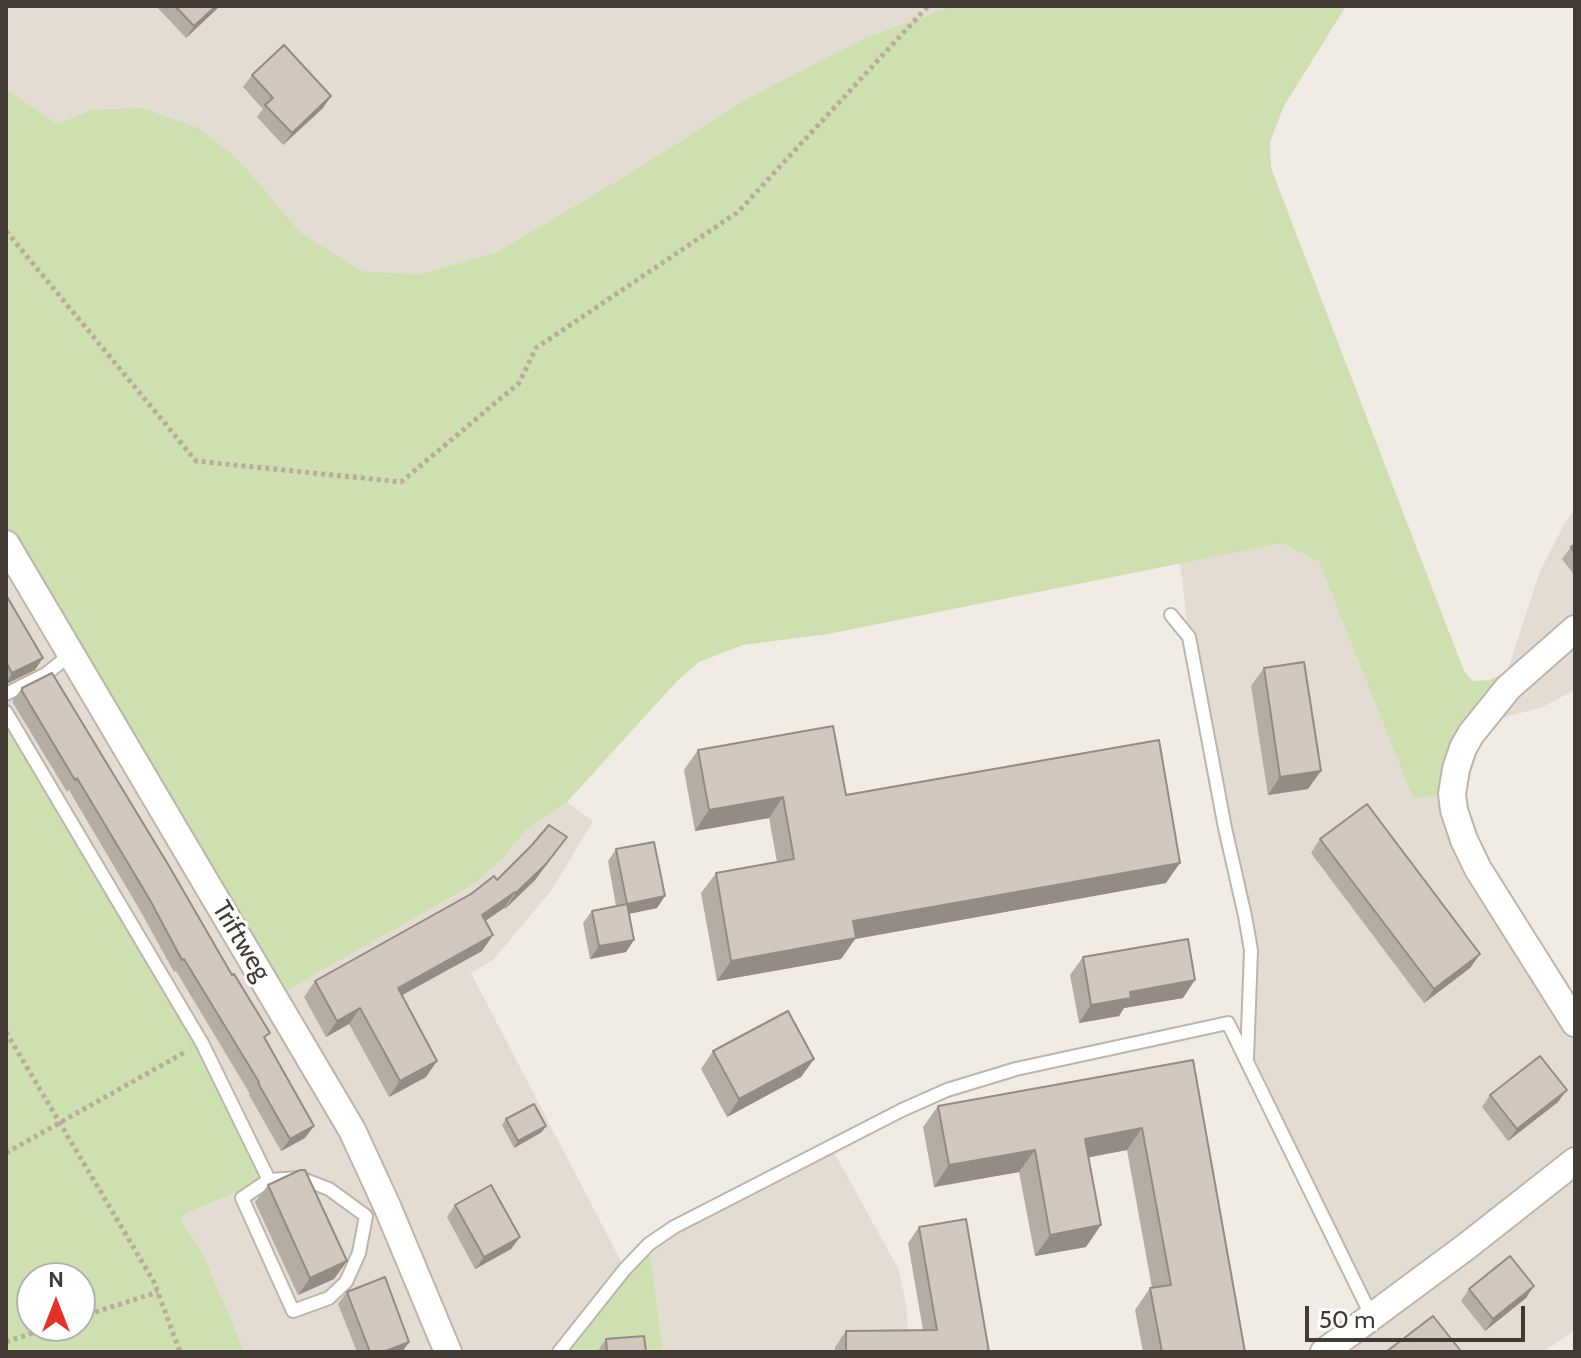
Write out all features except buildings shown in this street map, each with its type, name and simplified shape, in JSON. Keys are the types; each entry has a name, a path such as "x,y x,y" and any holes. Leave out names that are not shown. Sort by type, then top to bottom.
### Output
{"street":[{"name":"Triftweg","path":"6,544 352,1130 377,1211 448,1352"},
{"path":"1575,629 1508,688 1471,734 1456,769 1452,794 1464,840 1478,869 1575,1023"},
{"path":"1324,1352 1575,1161"}],"lane":[{"path":"1171,615 1189,637 1251,950 1247,1062"},
{"path":"6,694 46,674 71,654"},
{"path":"6,712 202,1043 269,1180"},
{"path":"559,1352 625,1269 649,1244 674,1227 902,1110 947,1090 1016,1069 1228,1023 1372,1317"},
{"path":"300,1178 377,1211 346,1282 329,1298 293,1311 242,1198 269,1180 300,1178"}],"path":[{"path":"6,231 196,461 401,482 519,383 536,348 738,212 928,6"},
{"path":"6,1032 158,1292 180,1352"},
{"path":"6,1153 202,1043"},
{"path":"96,1312 158,1292"}],"shaded area":[{"path":"6,6 952,6 867,37 746,99 497,252 421,274 362,271 300,232 240,161 91,110 58,124 6,89"},
{"path":"1575,509 1575,690 1542,707 1503,718 1471,734 1507,672 1540,571"},
{"path":"1282,543 1319,562 1413,797 1452,794 1575,1023 1575,1330 1543,1352 1324,1352 1372,1317 1247,1062 1251,950 1189,637 1180,563"},
{"path":"6,544 504,857 526,830 567,802 593,821 551,891 493,960 471,973 625,1269 559,1352 245,1352 203,1254 181,1220 183,1215 238,1192 254,1189 6,712"},
{"path":"831,1147 899,1270 907,1309 908,1352 663,1352 649,1244"}],"green space":[{"path":"952,6 1346,6 1284,106 1270,142 1271,168 1464,671 1473,681 1489,680 1507,672 1452,794 1413,798 1319,562 1282,543 828,634 743,645 699,662 677,681 567,802 526,830 504,857 472,885 275,997 6,544 6,89 58,124 91,110 142,108 198,128 240,161 300,232 362,271 421,274 497,252 746,99 867,37"},
{"path":"6,712 202,1043 269,1180 254,1189 237,1192 183,1215 181,1220 203,1254 245,1352 6,1352"},
{"path":"649,1244 663,1352 560,1352"}]}
